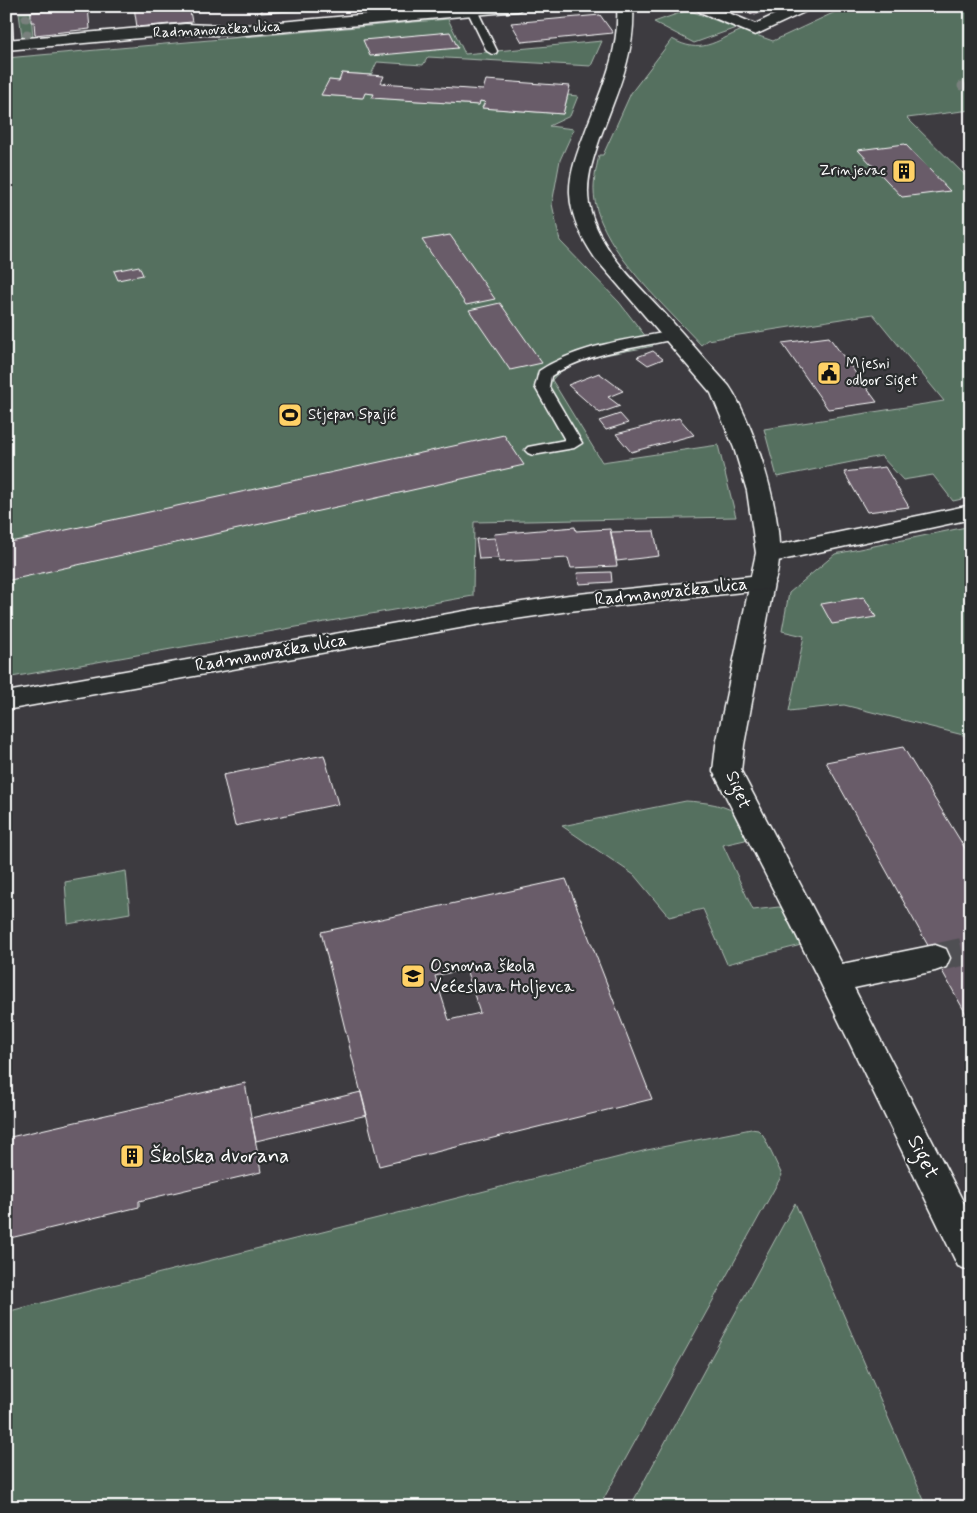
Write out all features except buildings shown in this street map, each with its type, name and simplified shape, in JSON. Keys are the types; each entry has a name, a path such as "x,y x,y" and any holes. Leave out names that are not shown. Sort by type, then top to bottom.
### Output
{"street":[{"name":"Radmanovačka ulica","path":"7,45 185,29 235,31 518,6"},
{"name":"Radmanovačka ulica","path":"6,701 476,617 569,603 762,583 768,555 765,514 736,423 721,390 604,257 588,230 580,205 578,189 583,161 620,65 628,26 625,6"},
{"path":"705,9 755,30 806,6"},
{"path":"768,555 971,512"},
{"name":"Siget","path":"762,583 737,718 730,745 727,771 834,979 971,1254"},
{"path":"834,979 935,958"}],"lane":[{"path":"472,10 492,51"},
{"path":"6,11 7,45"},
{"path":"533,450 574,444 542,387 544,374 556,365 596,351 672,335"}],"green space":[{"path":"848,6 971,6 971,110 907,118 971,181 971,497 953,501 933,475 903,480 881,456 777,477 764,429 944,401 873,314 707,340 701,345 638,278 623,259 600,220 595,201 594,183 599,155 603,155 631,93 672,39 682,44 700,46 715,42 742,30 773,41"},
{"path":"688,10 736,28 694,43 654,22"},
{"path":"31,12 33,37 22,37 19,13"},
{"path":"448,19 465,54 602,41 591,66 428,57 423,65 377,62 371,75 342,73 339,81 329,80 322,95 362,98 365,93 374,94 373,98 479,105 480,101 485,102 483,108 563,114 568,95 578,96 570,116 549,126 574,129 560,160 552,204 560,241 619,302 653,346 613,353 584,361 560,372 552,380 602,462 718,445 736,517 474,522 473,596 6,678 6,58"},
{"path":"971,526 971,737 844,705 789,711 804,636 782,631 789,593 835,554"},
{"path":"686,801 722,806 740,817 749,836 745,840 723,845 753,910 779,907 786,909 805,944 727,964 703,909 669,917 634,875 562,826"},
{"path":"126,871 130,913 68,924 65,882"},
{"path":"751,1129 758,1130 763,1135 782,1175 599,1507 6,1507 6,1312 647,1150"},
{"path":"795,1203 927,1507 630,1507"}],"tunnel":[{"path":"935,958 971,950"}],"place":[{"name":"Zrinjevac","path":"904,171"},
{"name":"Mjesni odbor Siget","path":"829,373"},
{"name":"Stjepan Spajić","path":"290,415"},
{"name":"Osnovna škola Većeslava Holjevca","path":"413,976"},
{"name":"Školska dvorana","path":"132,1156"}]}
